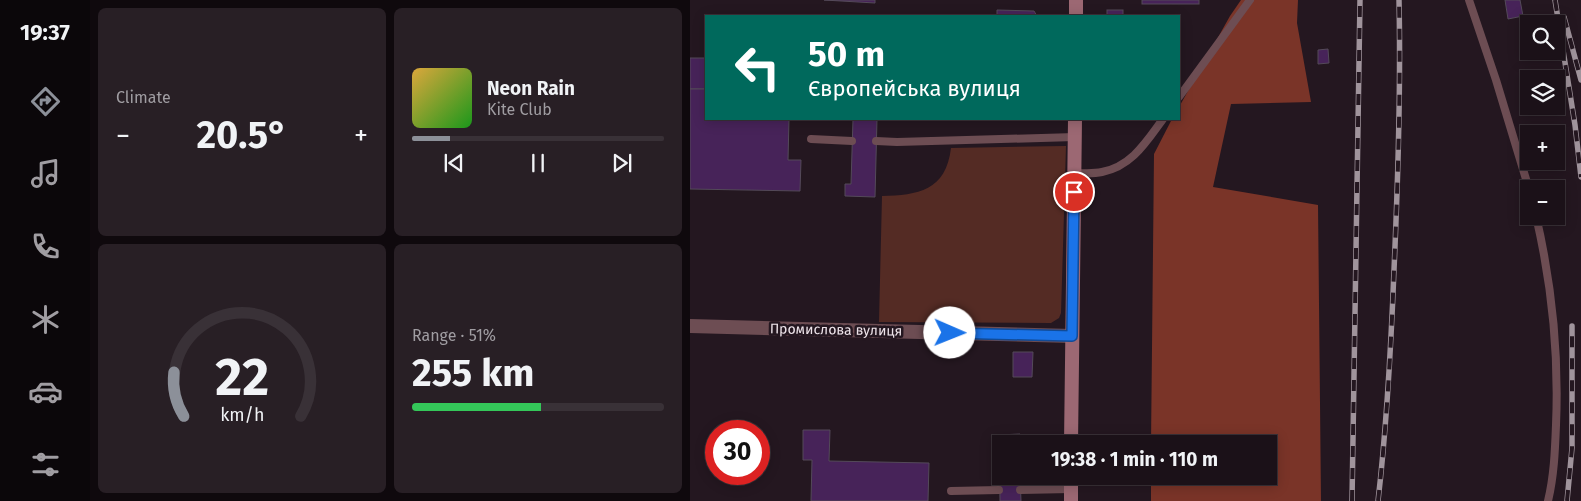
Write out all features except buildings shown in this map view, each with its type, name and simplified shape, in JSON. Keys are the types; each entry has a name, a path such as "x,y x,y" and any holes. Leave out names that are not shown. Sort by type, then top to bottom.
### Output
{"main road":[{"path":"1076,0 1076,15"},
{"path":"1071,435 1075,120"}],"street":[{"name":"Промислова вулиця","path":"690,326 1072,336"}],"lane":[{"path":"1180,96 1250,0"},
{"path":"1469,0 1526,180"},
{"path":"1075,173 1101,172 1116,168 1137,154 1162,120"},
{"path":"876,141 1075,137"},
{"path":"810,139 852,140"},
{"path":"1538,225 1552,301 1558,398 1555,458 1548,501"},
{"path":"1020,490 1071,489"},
{"path":"951,491 1000,490"}],"shaded area":[{"path":"1241,0 1298,0 1297,23 1311,102 1231,104 1213,187 1318,205 1321,501 1151,501 1151,485 1277,485 1277,435 1151,435 1154,154 1171,120 1180,120 1180,105"},
{"path":"1066,146 1061,313 1059,318 1051,323 879,322 882,196 907,194 928,188 943,174 951,148"}],"railway":[{"path":"1352,501 1360,0"},
{"path":"1378,501 1392,328 1398,169 1399,0"},
{"path":"1555,0 1575,125 1581,177"},
{"path":"1565,21 1581,80"},
{"path":"1567,501 1572,448 1572,326"}],"route":[{"path":"950,333 1072,336 1074,192"}]}
